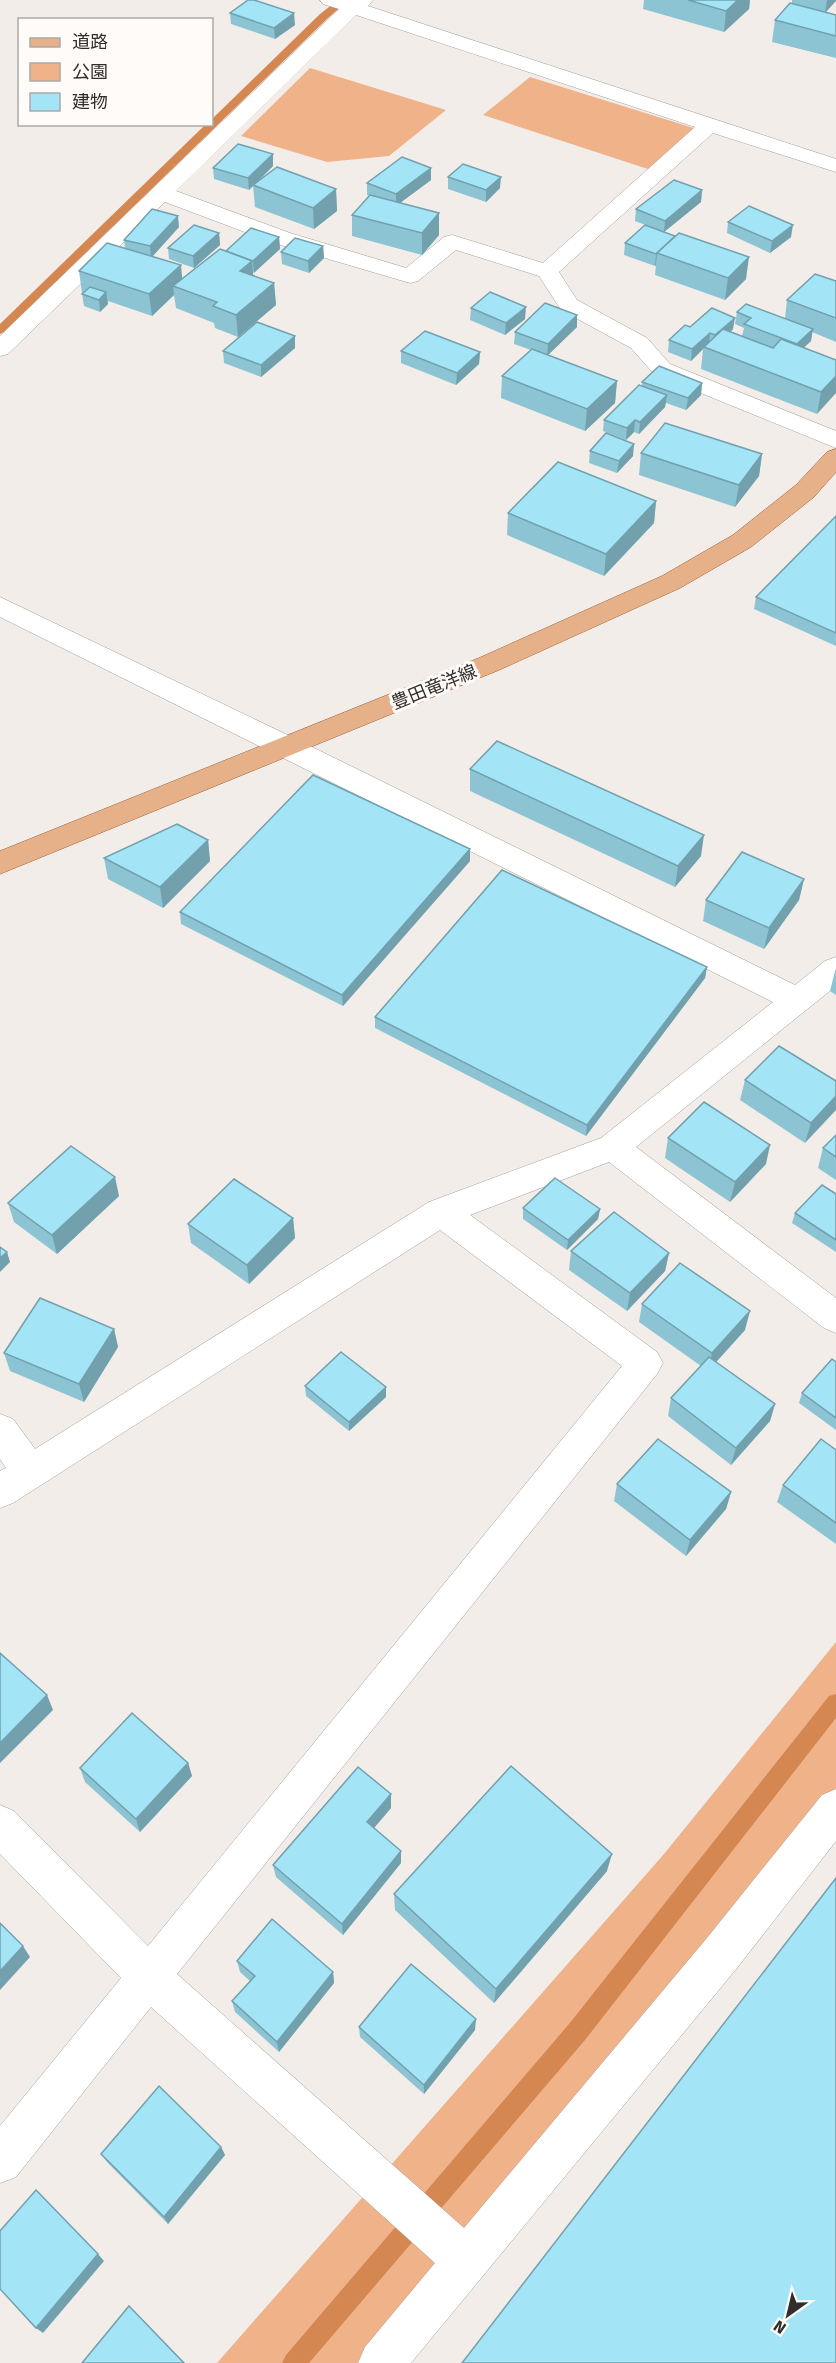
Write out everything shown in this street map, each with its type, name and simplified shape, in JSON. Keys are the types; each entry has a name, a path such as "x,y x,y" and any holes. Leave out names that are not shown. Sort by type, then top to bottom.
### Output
{"main road":[{"name":"豊田竜洋線","path":"0,862 489,664 671,582 742,541 805,491 836,457"}],"street":[{"path":"330,0 358,4 709,125 836,166"},
{"path":"0,350 358,4"},
{"path":"547,271 709,125"},
{"path":"162,193 282,238 410,276 452,242 547,271 569,305 639,343 662,369 836,440"},
{"path":"0,606 797,1000"},
{"path":"0,1491 441,1212 613,1147 836,969"},
{"path":"613,1147 836,1318"},
{"path":"0,2162 645,1363 441,1212"},
{"path":"0,1430 30,1472"},
{"path":"381,2363 465,2259 722,1953 836,1809"},
{"path":"0,1825 149,1977 465,2259"}],"green space":[{"path":"310,68 446,110 389,156 327,162 241,136"},
{"path":"530,77 703,131 657,172 483,115"},
{"path":"836,1642 836,1809 370,2363 217,2363 664,1854"}],"building":[{"path":"248,0 294,13 274,28 230,13"},
{"path":"688,0 738,0 726,11"},
{"path":"790,3 836,15 836,36 775,20"},
{"path":"238,144 273,154 248,178 213,168"},
{"path":"402,157 431,168 396,194 367,183"},
{"path":"463,164 501,177 486,190 448,177"},
{"path":"277,167 336,189 313,208 253,185"},
{"path":"674,180 702,190 665,221 636,209"},
{"path":"370,195 439,213 422,233 352,215"},
{"path":"749,206 793,225 772,241 728,222"},
{"path":"152,209 178,216 150,246 124,240"},
{"path":"194,225 219,233 193,256 168,248"},
{"path":"645,225 675,236 656,254 625,243"},
{"path":"251,228 279,237 253,261 226,251"},
{"path":"679,233 749,257 728,278 657,253"},
{"path":"295,238 323,246 308,261 281,252"},
{"path":"107,243 181,265 149,294 79,271"},
{"path":"220,249 252,261 240,271 274,283 236,315 213,306 217,302 173,286"},
{"path":"815,274 836,281 836,318 787,300"},
{"path":"90,287 106,292 99,300 82,294"},
{"path":"490,292 526,307 506,323 471,308"},
{"path":"545,303 577,315 548,344 515,332"},
{"path":"746,304 813,329 797,344 744,324 751,318 737,312"},
{"path":"712,308 735,318 715,335 710,333 692,349 669,340 685,325 690,327"},
{"path":"257,322 295,336 261,365 223,351"},
{"path":"723,329 773,348 781,339 836,360 836,376 821,392 704,347"},
{"path":"425,331 480,352 457,373 401,351"},
{"path":"532,349 617,381 587,409 502,376"},
{"path":"659,366 702,383 688,398 642,382"},
{"path":"639,385 667,395 640,422 635,420 627,428 604,420"},
{"path":"665,423 762,454 739,485 641,453"},
{"path":"606,433 634,444 619,461 590,451"},
{"path":"558,462 656,501 606,554 508,513"},
{"path":"836,516 836,633 756,597"},
{"path":"497,741 704,835 678,866 470,769"},
{"path":"313,775 470,849 342,995 180,912"},
{"path":"177,824 208,840 160,887 104,858"},
{"path":"742,852 804,879 769,928 706,900"},
{"path":"502,870 707,967 587,1125 375,1017"},
{"path":"779,1046 836,1081 836,1096 811,1123 745,1080"},
{"path":"704,1102 770,1145 735,1182 668,1138"},
{"path":"836,1135 836,1157 823,1148"},
{"path":"71,1146 115,1177 52,1235 8,1203"},
{"path":"555,1178 600,1209 568,1240 523,1208"},
{"path":"234,1179 293,1218 247,1265 188,1224"},
{"path":"822,1185 836,1194 836,1240 795,1213"},
{"path":"614,1212 669,1253 630,1293 571,1251"},
{"path":"0,1247 7,1252 0,1258"},
{"path":"680,1263 750,1311 712,1353 642,1304"},
{"path":"40,1298 114,1329 79,1384 4,1353"},
{"path":"341,1352 386,1387 349,1422 305,1386"},
{"path":"709,1357 775,1404 736,1448 671,1398"},
{"path":"832,1359 836,1362 836,1418 802,1393"},
{"path":"658,1439 731,1492 690,1540 617,1484"},
{"path":"821,1439 836,1450 836,1523 783,1485"},
{"path":"0,1653 47,1695 0,1743"},
{"path":"132,1713 188,1763 136,1819 80,1768"},
{"path":"511,1766 612,1854 496,1989 394,1894"},
{"path":"358,1767 391,1794 367,1822 401,1851 342,1924 273,1865"},
{"path":"836,1878 836,2363 462,2363"},
{"path":"272,1919 333,1972 277,2042 232,2001 255,1976 237,1961"},
{"path":"0,1923 23,1946 0,1971"},
{"path":"411,1964 476,2019 424,2085 359,2027"},
{"path":"159,2086 221,2147 164,2217 101,2154"},
{"path":"36,2190 98,2254 36,2328 0,2289 0,2231"},
{"path":"129,2306 184,2363 82,2363"}],"waterway":[{"path":"213,124 324,16 344,0"},
{"path":"0,330 210,126"},
{"path":"294,2363 577,2032 836,1703"}]}
